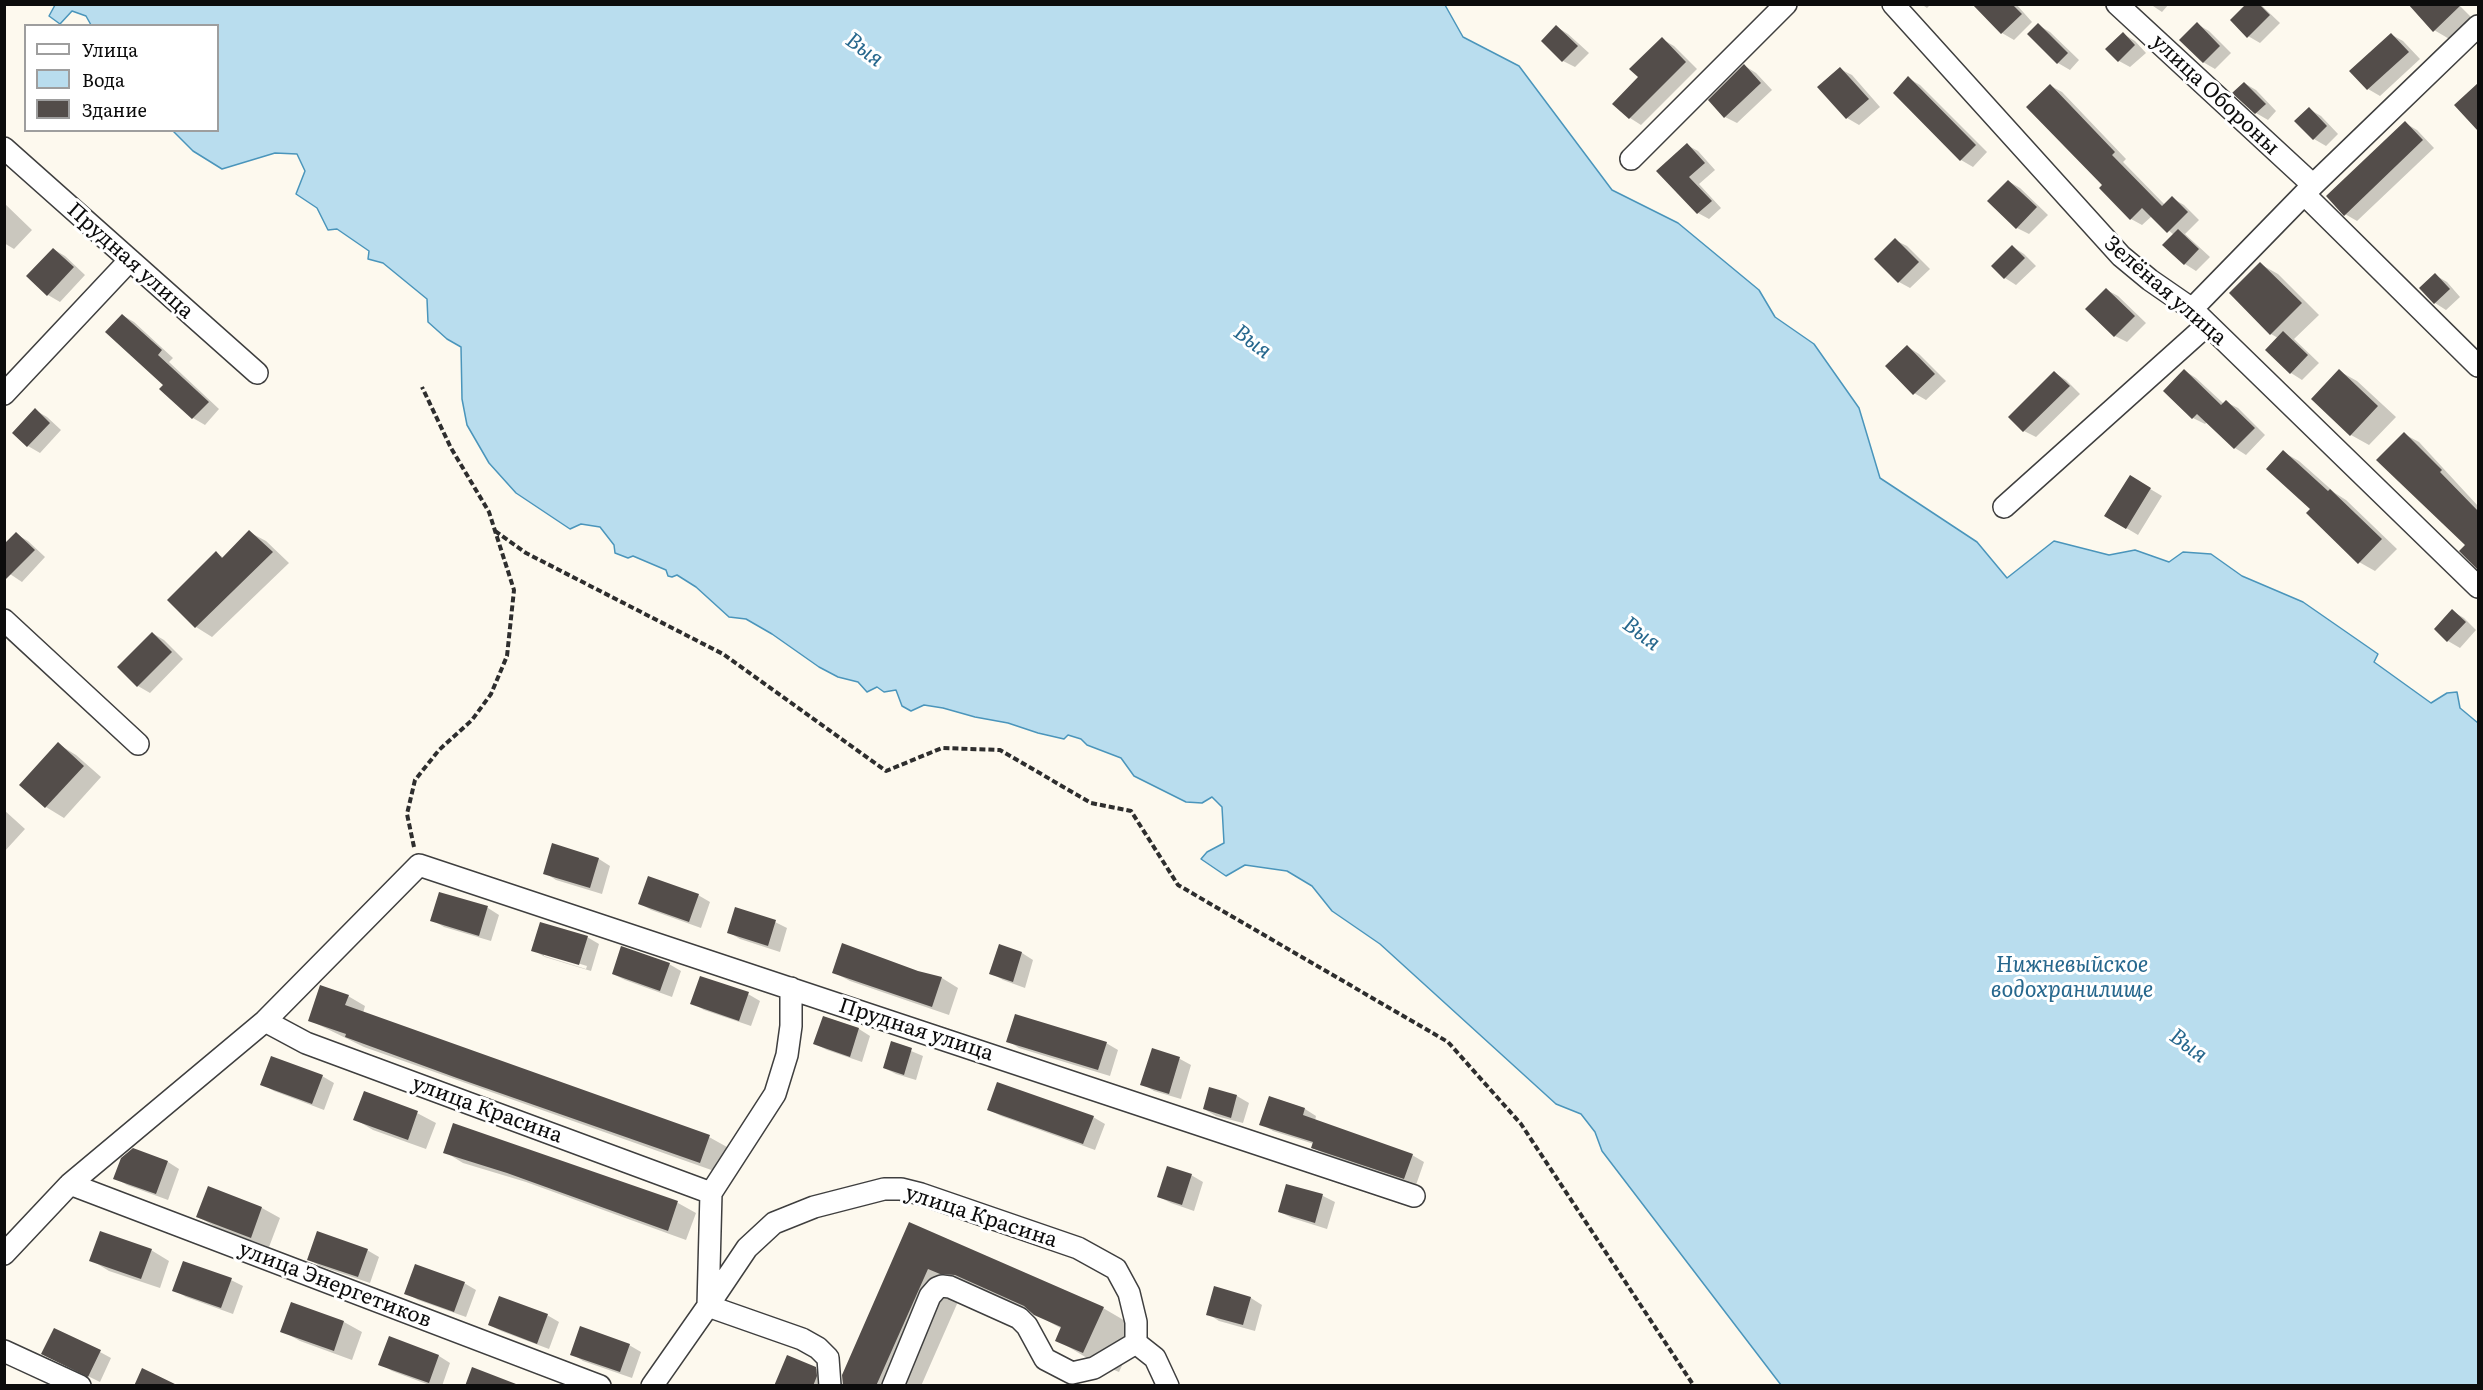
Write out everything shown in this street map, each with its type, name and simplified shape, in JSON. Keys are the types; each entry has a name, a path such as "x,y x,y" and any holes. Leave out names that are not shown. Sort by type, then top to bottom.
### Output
{"street":[{"path":"1631,159 1786,4"},
{"name":"Зелёная улица","path":"1893,4 2121,256 2150,280 2193,309 2478,587"},
{"name":"улица Обороны","path":"2116,4 2309,190 2478,366"},
{"path":"2193,309 2309,190 2478,26"},
{"name":"Прудная улица","path":"4,148 257,373"},
{"path":"4,394 129,261"},
{"path":"2004,507 2207,325"},
{"path":"4,620 138,744"},
{"path":"4,1254 70,1184 265,1021 419,865"},
{"name":"Прудная улица","path":"419,865 1414,1196"},
{"path":"791,988 791,1026 787,1055 775,1094 711,1193 708,1306 802,1339 818,1348 828,1358 830,1386"},
{"name":"улица Красина","path":"265,1021 306,1043 711,1193"},
{"name":"улица Энергетиков","path":"70,1184 600,1386"},
{"name":"улица Красина","path":"652,1386 747,1248 774,1223 814,1207 884,1189 921,1194 1078,1248 1116,1269 1129,1293 1136,1322 1136,1343"},
{"path":"893,1386 930,1296 942,1286 950,1287 1019,1318 1027,1326 1045,1359 1070,1379 1094,1368 1136,1343 1155,1358 1168,1386"},
{"path":"4,1351 80,1386"}],"path":[{"path":"419,865 407,814 415,780 439,750 472,720 490,694 507,656 514,590 489,512 451,448 422,387"},
{"path":"495,531 526,553 723,654 886,771 942,748 1000,750 1091,803 1131,811 1178,885 1448,1042 1521,1124 1694,1386"}],"water":[{"name":"Нижневыйское водохранилище","path":"55,5 1445,5 1463,37 1519,66 1612,190 1678,223 1759,290 1775,317 1814,344 1859,408 1880,478 1977,542 2007,578 2054,541 2109,555 2135,550 2169,562 2183,552 2211,554 2242,576 2303,602 2378,654 2374,662 2431,703 2447,693 2457,692 2460,708 2478,723 2478,1385 1781,1385 1602,1151 1595,1132 1581,1114 1556,1104 1380,944 1332,911 1312,886 1287,871 1245,865 1226,876 1201,859 1207,852 1224,843 1222,807 1212,797 1202,803 1186,802 1134,776 1121,758 1068,735 1064,739 1008,723 924,705 911,711 902,706 896,690 884,692 877,687 867,692 858,682 838,677 819,667 746,619 729,617 696,587 677,575 668,576 666,570 633,556 628,558 615,553 614,545 600,527 581,524 570,529 516,493 489,463 467,425 462,399 461,347 447,339 428,322 427,299 383,263 368,259 369,251 337,229 328,230 317,208 296,194 305,171 297,154 275,153 222,169 193,151 174,132 219,132 219,24 90,24 86,16 72,11 60,24 49,16"}],"building":[{"path":"1972,4 2012,4 2022,14 2001,34"},
{"path":"2246,4 2259,4 2270,15 2247,38 2230,20"},
{"path":"2408,4 2462,4 2433,32"},
{"path":"2197,22 2220,46 2203,63 2179,40"},
{"path":"2038,23 2068,53 2057,64 2027,34"},
{"path":"1556,25 1578,46 1562,62 1541,41"},
{"path":"2123,32 2135,45 2118,62 2105,49"},
{"path":"2391,33 2409,52 2367,90 2349,71"},
{"path":"1662,37 1686,62 1629,119 1612,104 1638,77 1629,69"},
{"path":"1744,64 1761,83 1724,118 1708,100"},
{"path":"1840,67 1869,99 1846,119 1817,87"},
{"path":"1908,76 1976,145 1960,161 1893,93"},
{"path":"2244,82 2266,104 2255,114 2232,93"},
{"path":"2478,83 2478,131 2454,105"},
{"path":"2050,84 2115,152 2112,155 2162,206 2172,196 2188,212 2167,233 2142,208 2130,220 2099,188 2102,185 2026,107"},
{"path":"2309,107 2327,126 2313,140 2294,121"},
{"path":"2405,121 2423,140 2344,216 2326,196"},
{"path":"1687,143 1705,163 1689,177 1712,201 1697,214 1656,171"},
{"path":"2008,180 2037,207 2016,229 1987,201"},
{"path":"2178,229 2199,249 2184,265 2162,245"},
{"path":"1895,238 1919,262 1898,283 1874,259"},
{"path":"2012,245 2025,258 2004,279 1991,266"},
{"path":"53,248 74,267 47,296 26,276"},
{"path":"2260,262 2302,303 2270,335 2229,293"},
{"path":"2435,273 2450,289 2434,304 2419,288"},
{"path":"2106,288 2135,316 2114,337 2085,309"},
{"path":"122,314 162,350 158,355 209,402 192,419 159,389 163,385 105,332"},
{"path":"2283,331 2308,355 2290,374 2265,350"},
{"path":"1907,345 1935,374 1913,395 1885,366"},
{"path":"2184,369 2221,405 2226,400 2255,428 2234,449 2197,414 2192,419 2163,391"},
{"path":"2339,369 2378,406 2350,436 2311,399"},
{"path":"2054,371 2070,386 2023,432 2008,417"},
{"path":"35,408 50,423 27,447 12,433"},
{"path":"2404,432 2478,511 2478,570 2459,551 2465,545 2376,460"},
{"path":"2283,450 2328,491 2330,489 2382,539 2358,564 2306,513 2310,509 2266,469"},
{"path":"2130,475 2151,488 2126,529 2104,516"},
{"path":"249,530 273,552 195,628 167,600 216,551 222,558"},
{"path":"16,532 35,550 4,581 4,544"},
{"path":"2452,609 2466,622 2447,642 2434,629"},
{"path":"152,632 172,652 137,687 117,667"},
{"path":"58,742 84,766 45,808 19,785"},
{"path":"552,843 599,858 590,888 543,874"},
{"path":"648,876 699,894 689,922 638,904"},
{"path":"439,892 488,906 479,936 430,921"},
{"path":"735,907 776,920 768,946 727,933"},
{"path":"540,922 588,936 579,965 531,951"},
{"path":"842,943 918,971 942,977 932,1007 832,973"},
{"path":"999,944 1022,952 1013,982 989,974"},
{"path":"621,946 670,963 660,991 612,974"},
{"path":"700,976 749,992 739,1021 690,1004"},
{"path":"320,985 349,995 345,1005 710,1135 700,1163 457,1078 308,1021"},
{"path":"1015,1014 1107,1042 1098,1070 1006,1042"},
{"path":"823,1016 859,1028 850,1057 813,1044"},
{"path":"891,1041 912,1048 904,1075 883,1068"},
{"path":"1152,1048 1180,1057 1169,1094 1140,1085"},
{"path":"271,1056 323,1075 312,1104 260,1085"},
{"path":"997,1082 1094,1116 1083,1144 987,1110"},
{"path":"1209,1087 1237,1095 1231,1118 1203,1109"},
{"path":"364,1091 418,1111 408,1140 353,1120"},
{"path":"1269,1096 1305,1108 1303,1115 1413,1154 1404,1179 1311,1148 1313,1142 1259,1125"},
{"path":"453,1123 678,1201 668,1231 507,1173 443,1153"},
{"path":"133,1148 168,1161 156,1194 113,1179 121,1158"},
{"path":"1167,1166 1192,1174 1182,1205 1157,1197"},
{"path":"1286,1184 1323,1194 1315,1223 1278,1212"},
{"path":"208,1186 262,1207 251,1238 196,1217"},
{"path":"909,1222 1104,1307 1083,1353 1055,1341 1061,1327 1034,1315 1024,1306 955,1275 940,1274 928,1269 876,1386 843,1386 842,1375"},
{"path":"100,1231 152,1249 141,1279 89,1261"},
{"path":"317,1231 368,1249 358,1277 307,1260"},
{"path":"183,1261 232,1278 221,1308 172,1291"},
{"path":"415,1264 465,1282 454,1312 404,1294"},
{"path":"1214,1286 1251,1297 1243,1325 1206,1315"},
{"path":"499,1296 548,1314 537,1344 488,1325"},
{"path":"291,1302 344,1321 334,1351 280,1332"},
{"path":"580,1326 630,1344 620,1372 570,1355"},
{"path":"54,1328 101,1350 88,1377 41,1354"},
{"path":"389,1336 439,1355 429,1383 378,1365"},
{"path":"787,1355 816,1367 817,1376 813,1386 774,1386"},
{"path":"472,1367 516,1384 516,1386 465,1386"},
{"path":"142,1368 179,1386 134,1386"}],"water label":[{"name":"Выя","path":"864,50"},
{"name":"Выя","path":"1252,342"},
{"name":"Выя","path":"1641,634"},
{"name":"Выя","path":"2188,1046"}]}
